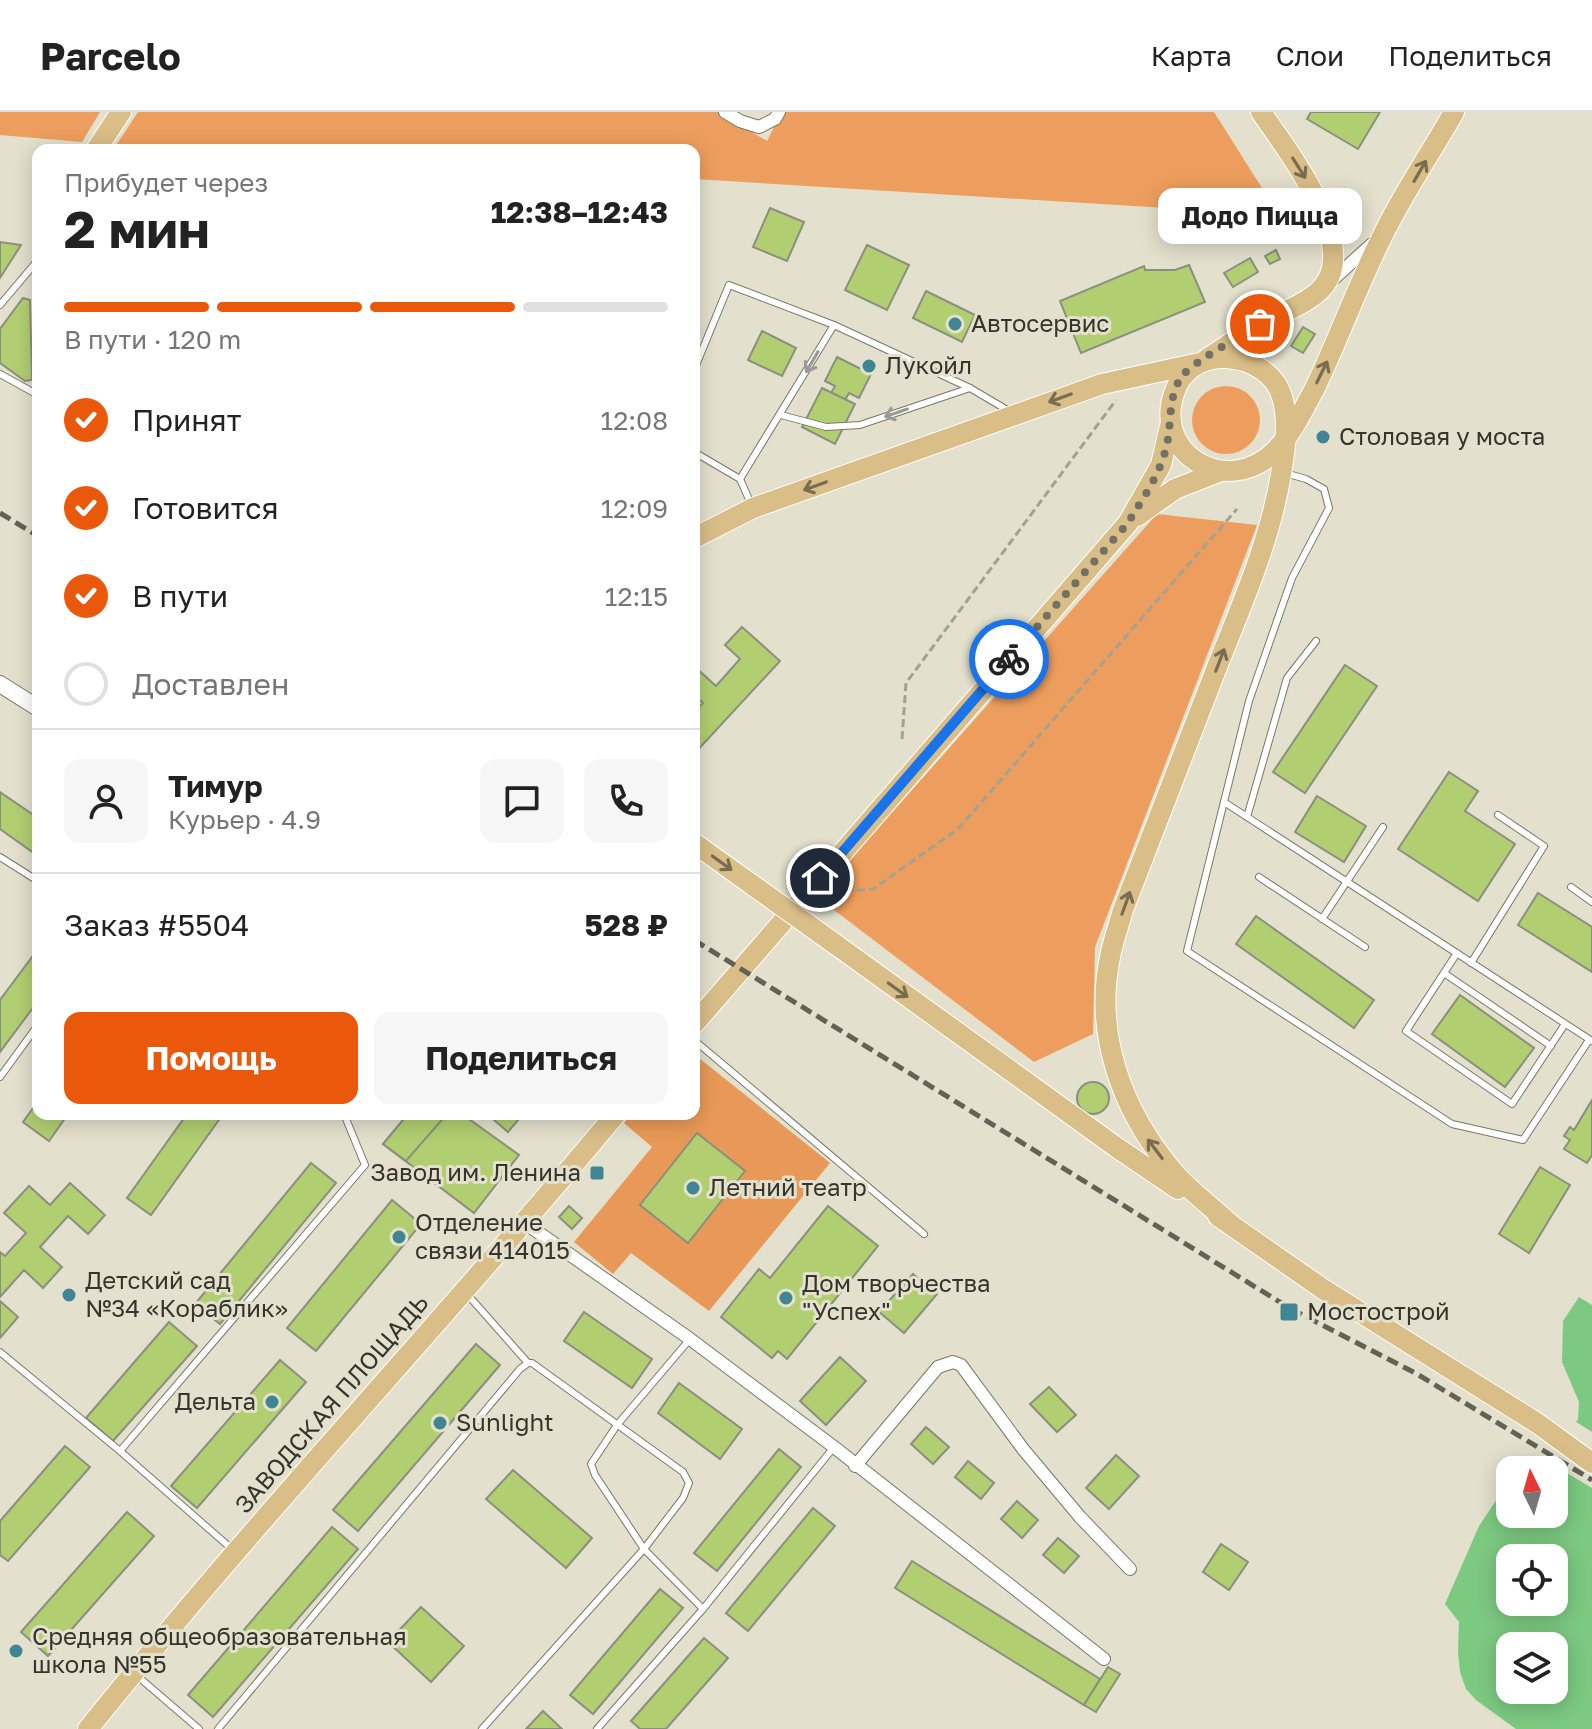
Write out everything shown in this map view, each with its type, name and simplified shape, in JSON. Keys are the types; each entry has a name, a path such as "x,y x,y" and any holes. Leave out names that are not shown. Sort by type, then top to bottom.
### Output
{"main road":[{"path":"100,144 121,112"},
{"path":"1128,523 1161,465 1175,390 1186,372 1260,324 1318,292 1332,270 1333,248 1329,228 1308,183 1261,112"},
{"path":"1171,422 1175,438 1184,451 1201,466 1221,471 1243,470 1258,464 1285,440 1327,363 1385,230 1454,112"},
{"path":"700,535 753,508 1102,384 1200,362 1231,359 1261,368 1273,380 1281,392 1285,408 1285,440 1281,472 1261,554 1123,910 1110,958 1105,998 1108,1038 1115,1070 1145,1136 1173,1172 1230,1224"},
{"path":"700,1017 1128,523 1164,495 1221,471"},
{"path":"700,847 1116,1147 1323,1289 1537,1423 1592,1463"},
{"name":"ЗАВОДСКАЯ ПЛОЩАДЬ","path":"88,1729 236,1552 525,1223 611,1120"},
{"path":"1537,1423 1592,1450"}],"street":[{"path":"725,112 759,127 775,119 779,112"},
{"path":"1318,292 1354,263 1385,230"},
{"path":"0,684 32,704"},
{"path":"525,1223 690,1339 834,1447 1104,1659"},
{"path":"855,1466 938,1367 953,1362 961,1365 1023,1449 1080,1517 1130,1569"}],"lane":[{"path":"0,305 32,267"},
{"path":"700,355 729,285 834,325 970,388 1015,414"},
{"path":"740,479 834,325"},
{"path":"0,374 32,392"},
{"path":"781,415 826,427 860,425 970,388"},
{"path":"700,456 740,479 753,508"},
{"path":"1224,802 1591,1041 1523,1140 1452,1124 1187,951 1249,701 1292,578 1329,508 1324,489 1306,479 1281,472"},
{"path":"1247,817 1287,678 1316,641"},
{"path":"1471,963 1544,846 1498,815"},
{"path":"1322,919 1383,827"},
{"path":"0,857 32,877"},
{"path":"1259,877 1365,947"},
{"path":"1571,887 1592,902"},
{"path":"1457,953 1406,1031 1512,1104 1565,1024"},
{"path":"1444,973 1551,1046"},
{"path":"0,1077 32,1033"},
{"path":"700,1045 924,1234"},
{"path":"120,1451 365,1165 346,1120"},
{"path":"465,1292 528,1363 537,1364 683,1472 689,1483 683,1498 644,1549 482,1729"},
{"path":"690,1339 617,1425 592,1460 592,1470 644,1549 703,1609"},
{"path":"0,1352 236,1552"},
{"path":"218,1729 528,1363"},
{"path":"597,1729 703,1609 834,1447"},
{"path":"134,1672 199,1729"}],"path":[{"path":"902,739 906,683 1116,401"},
{"path":"833,892 873,889 958,829 1237,509"}],"shaded area":[{"path":"0,112 100,112 82,142 0,135"},
{"path":"138,112 717,112 767,141 782,112 1214,112 1279,215 700,179 700,144 117,144"},
{"path":"1226,386 1250,396 1260,420 1250,444 1226,454 1202,444 1192,420 1202,396"},
{"path":"1157,514 1257,525 1095,947 1093,1034 1034,1062 817,897"},
{"path":"700,1059 830,1163 709,1311 631,1253 613,1274 574,1242 652,1147 624,1123 626,1120 700,1120"},
{"path":"1579,1297 1592,1305 1592,1729 1516,1729 1466,1689 1460,1672 1459,1622 1445,1604 1479,1526 1496,1500 1496,1528 1568,1528 1568,1456 1552,1456 1558,1452 1578,1419 1579,1402 1562,1362 1563,1321"}],"pier":[{"path":"1573,1420 1592,1432 1592,1488 1568,1474 1568,1456 1545,1456 1555,1449"}],"building":[{"path":"1311,112 1380,112 1358,149 1307,119"},
{"path":"770,208 804,222 787,261 753,247"},
{"path":"0,242 21,245 0,278"},
{"path":"867,245 909,265 887,310 845,290"},
{"path":"1276,250 1280,259 1270,264 1265,256"},
{"path":"1250,258 1258,272 1233,287 1224,273"},
{"path":"1189,265 1205,302 1081,353 1060,301 1144,266 1145,270 1175,270"},
{"path":"926,291 975,315 962,342 913,318"},
{"path":"23,298 30,300 32,380 25,381 0,363 0,329"},
{"path":"1303,327 1315,334 1303,353 1291,346"},
{"path":"762,331 796,348 782,376 748,360"},
{"path":"837,357 871,374 859,398 849,393 845,400 831,393 835,386 825,381"},
{"path":"822,388 855,404 835,444 802,427"},
{"path":"742,627 780,661 700,748 700,706 703,703 700,700 700,671 716,686 740,659 725,645"},
{"path":"1345,665 1377,686 1305,793 1273,772"},
{"path":"1449,772 1478,791 1465,811 1515,844 1478,901 1398,849"},
{"path":"0,792 32,814 32,852 0,829"},
{"path":"1317,796 1366,826 1344,862 1295,832"},
{"path":"1538,893 1592,927 1592,972 1518,925"},
{"path":"1256,916 1374,1000 1354,1028 1236,944"},
{"path":"32,957 32,1009 0,1052 0,1000"},
{"path":"1460,995 1534,1048 1505,1087 1432,1034"},
{"path":"1093,1082 1104,1087 1109,1098 1104,1109 1093,1114 1082,1109 1077,1098 1082,1087"},
{"path":"1592,1100 1592,1155 1587,1163 1564,1149 1570,1140 1564,1136 1570,1127 1574,1130"},
{"path":"32,1109 32,1120 64,1120 49,1141 23,1122"},
{"path":"183,1120 219,1120 151,1215 127,1198"},
{"path":"403,1120 470,1120 519,1155 474,1213 383,1144"},
{"path":"403,1120 442,1120 406,1161 383,1144"},
{"path":"494,1120 518,1120 508,1132"},
{"name":"Летний театр","path":"697,1133 745,1171 688,1243 640,1205"},
{"path":"311,1163 336,1183 220,1324 195,1304"},
{"path":"1540,1167 1570,1185 1529,1253 1499,1234"},
{"path":"70,1183 105,1215 88,1234 68,1216 40,1247 62,1267 43,1288 24,1270 0,1297 0,1252 5,1256 26,1233 4,1213 29,1186 50,1205"},
{"path":"392,1200 421,1224 316,1351 287,1328"},
{"path":"569,1206 582,1218 572,1229 559,1217"},
{"name":"Дом творчества \"Успех\"","path":"828,1206 878,1246 787,1359 778,1351 772,1358 721,1317 759,1269 770,1278"},
{"path":"913,1274 937,1294 904,1333 879,1312"},
{"path":"0,1301 18,1317 0,1338"},
{"path":"584,1312 652,1359 632,1388 564,1341"},
{"path":"169,1322 197,1346 113,1441 86,1418"},
{"path":"476,1344 500,1365 358,1531 333,1510"},
{"path":"840,1357 866,1381 826,1425 800,1401"},
{"path":"280,1360 306,1382 197,1508 171,1486"},
{"path":"679,1383 742,1429 720,1459 658,1413"},
{"path":"1049,1387 1076,1415 1057,1432 1030,1404"},
{"path":"926,1427 949,1447 933,1464 911,1444"},
{"path":"65,1446 90,1467 8,1561 0,1555 0,1521"},
{"path":"779,1449 801,1467 717,1571 694,1553"},
{"path":"1116,1455 1139,1476 1109,1509 1086,1488"},
{"path":"968,1461 994,1483 981,1499 955,1477"},
{"path":"513,1470 592,1538 566,1568 486,1499"},
{"path":"1017,1501 1038,1520 1022,1538 1001,1519"},
{"path":"813,1508 835,1526 748,1631 726,1613"},
{"path":"127,1512 154,1536 48,1656 21,1632"},
{"path":"332,1527 358,1549 213,1717 188,1695"},
{"path":"1058,1538 1079,1556 1064,1573 1043,1555"},
{"path":"1221,1544 1248,1562 1229,1590 1203,1572"},
{"path":"912,1561 1100,1679 1084,1705 895,1588"},
{"path":"660,1589 683,1608 593,1714 570,1695"},
{"path":"421,1607 464,1646 431,1682 388,1642"},
{"path":"704,1638 728,1658 666,1729 640,1729 631,1721"},
{"path":"1108,1667 1120,1674 1096,1712 1084,1705"},
{"path":"543,1711 562,1729 526,1729"}],"railway":[{"path":"0,513 32,532"},
{"path":"700,944 1291,1309 1417,1374 1592,1480"}],"way so far":[{"path":"1009,659 1128,523 1161,465 1171,422 1171,405 1180,380 1196,364 1260,324"}],"place":[{"name":"Автосервис","path":"955,324"},
{"name":"Додо Пицца","path":"1260,324"},
{"name":"Лукойл","path":"869,366"},
{"name":"Столовая у моста","path":"1323,437"},
{"name":"Завод им. Ленина","path":"597,1173"},
{"name":"Летний театр","path":"693,1188"},
{"name":"Отделение связи 414015","path":"399,1237"},
{"name":"Детский сад №34 «Кораблик»","path":"69,1295"},
{"name":"Дом творчества \"Успех\"","path":"786,1298"},
{"name":"Мостострой","path":"1289,1312"},
{"name":"Дельта","path":"272,1402"},
{"name":"Sunlight","path":"440,1423"},
{"name":"Средняя общеобразовательная школа №55","path":"16,1651"}],"route":[{"path":"820,878 1009,659"}]}
